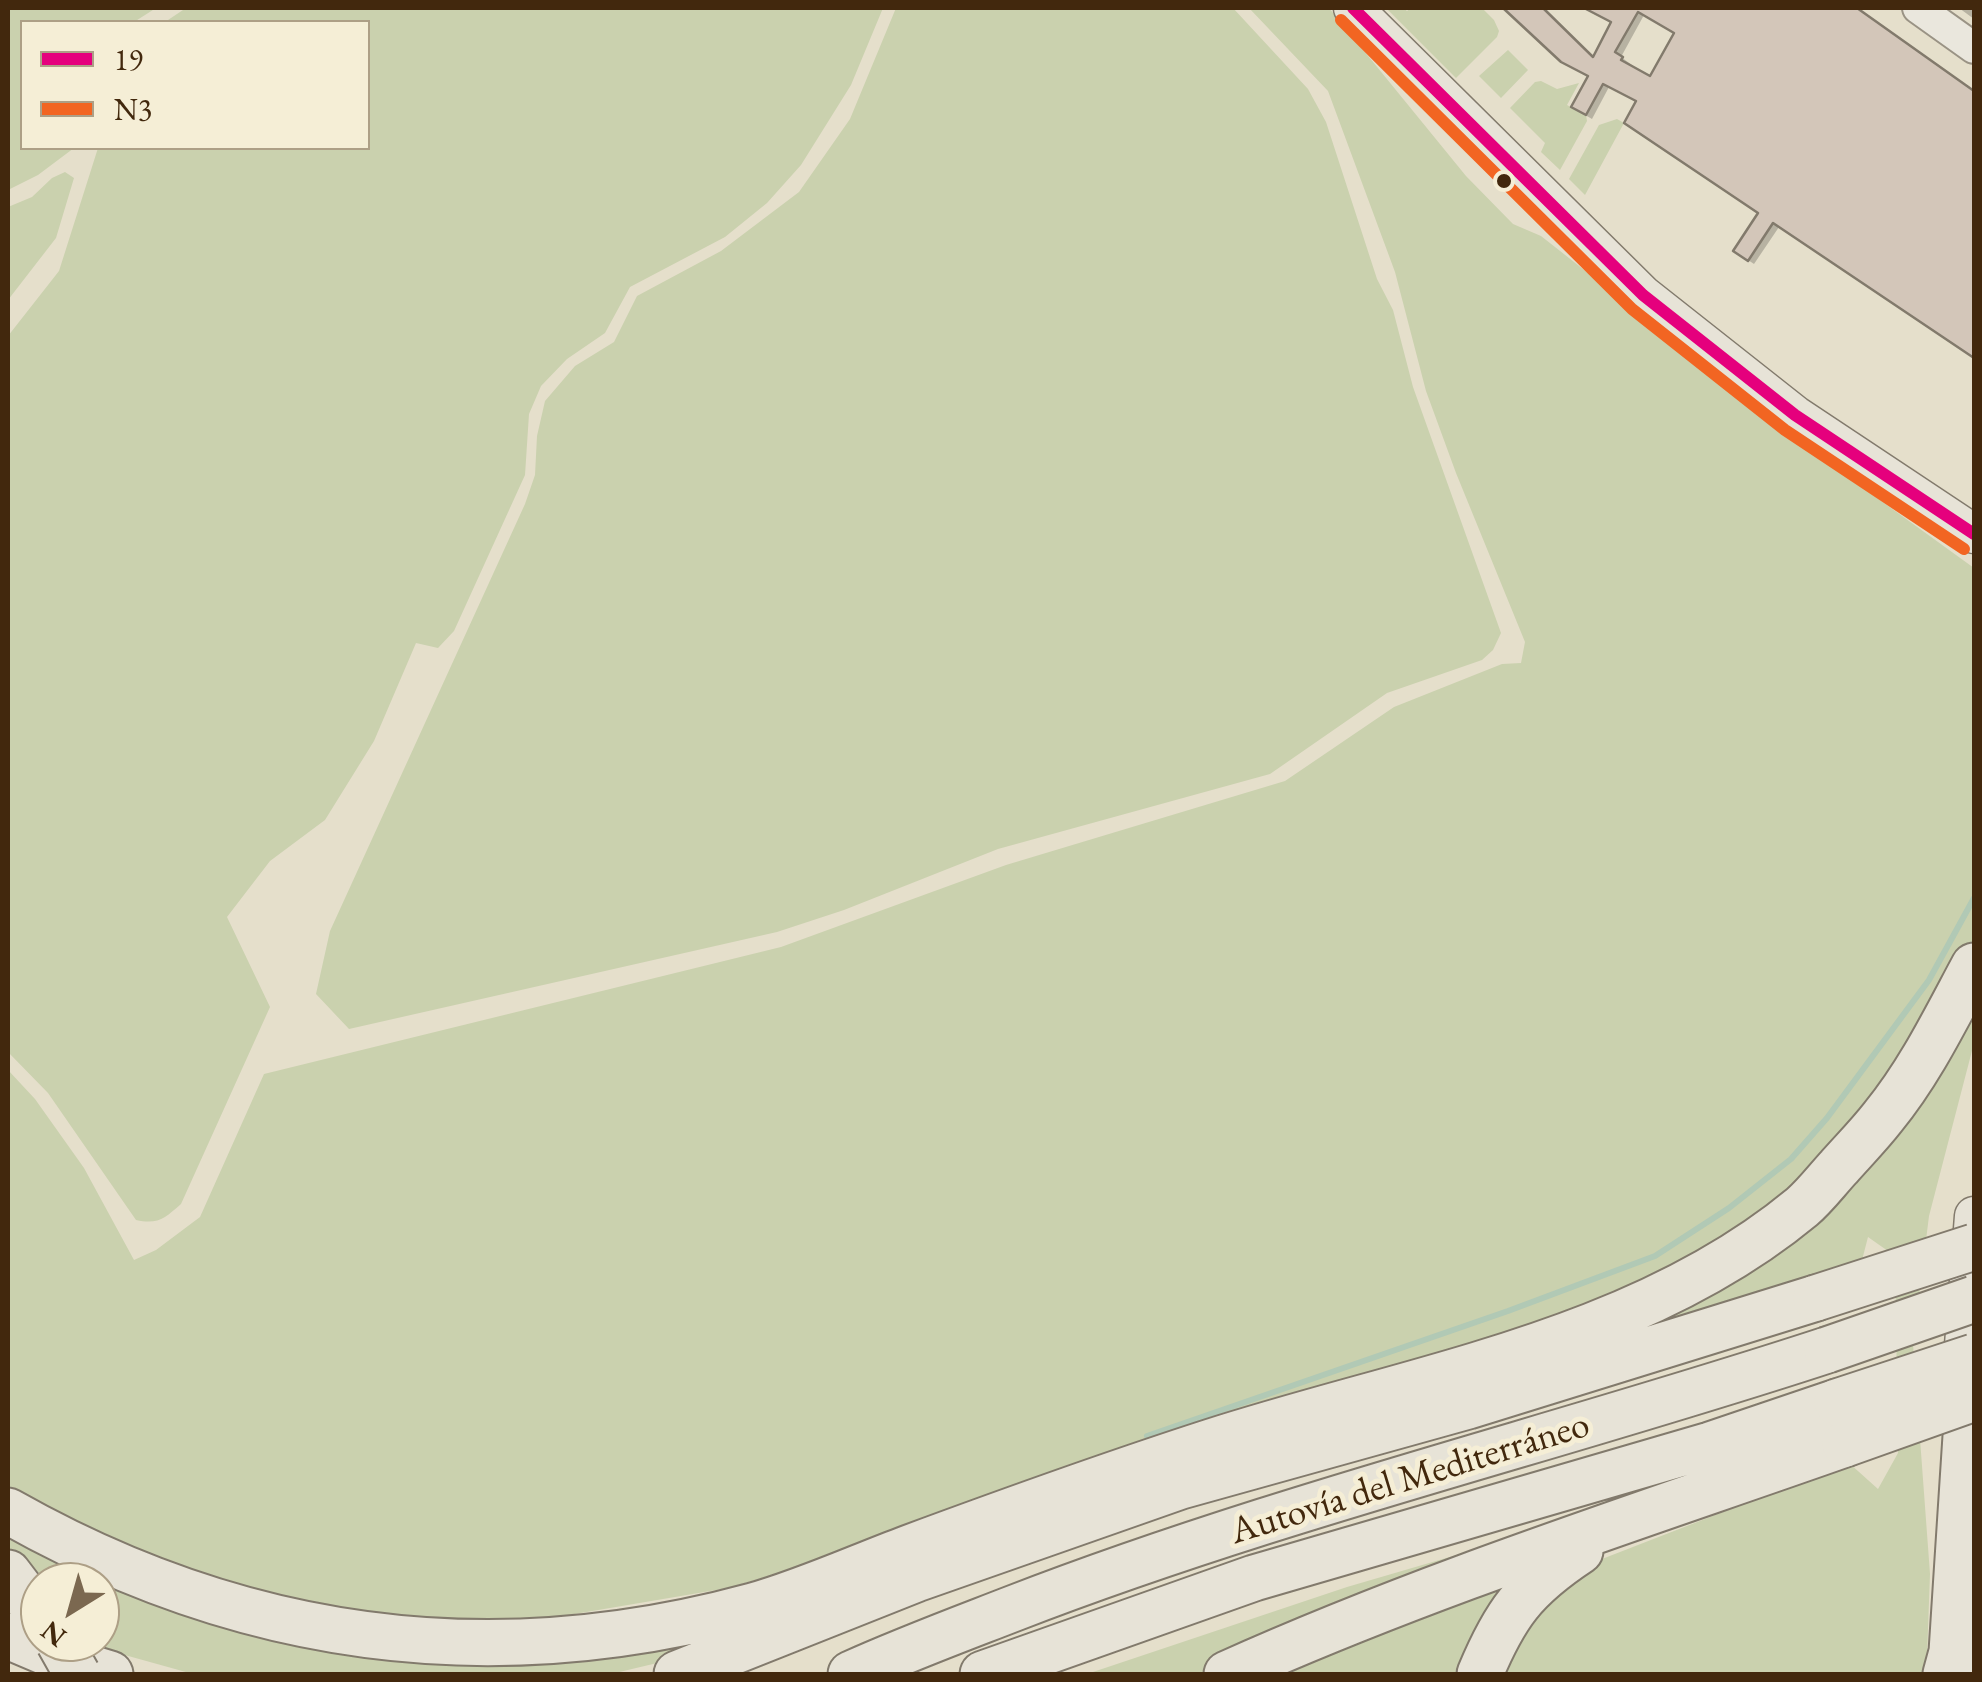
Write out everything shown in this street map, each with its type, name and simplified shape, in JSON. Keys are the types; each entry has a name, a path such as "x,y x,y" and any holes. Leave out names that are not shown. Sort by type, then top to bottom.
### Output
{"highway":[{"path":"8,1511 147,1578 222,1606 298,1625 386,1637 481,1643 598,1639 756,1605 1211,1442 1553,1340 1658,1300 1731,1260 1806,1204 1885,1116 1930,1048 1974,966"},
{"path":"676,1674 916,1579 1181,1486 1468,1406 1974,1246"},
{"name":"Autovía del Mediterráneo","path":"851,1674 1115,1569 1366,1489 1601,1422 1974,1298"},
{"name":"Autovía del Mediterráneo","path":"984,1674 1254,1578 1710,1446 1841,1423 1974,1357"},
{"path":"1480,1674 1500,1625 1541,1577 1580,1551 1788,1464 1841,1423 1970,1417 1952,1652 1946,1674"},
{"path":"1228,1674 1349,1622 1788,1464"},
{"path":"735,1674 939,1584 1010,1548"},
{"path":"8,1636 110,1674"}],"main road":[{"path":"1353,8 1642,295 1795,414 1974,534"},
{"path":"1974,1216 1963,1358 1970,1417 1974,1583"},
{"path":"1972,1674 1974,1606"}],"street":[{"path":"1918,8 1974,48"}],"green space":[{"path":"8,8 156,8 137,20 20,20 20,150 71,150 38,175 8,190"},
{"path":"186,8 883,8 851,85 801,165 767,203 725,237 630,287 605,333 567,359 541,386 529,414 525,475 454,631 438,648 416,643 374,741 325,820 270,861 227,917 270,1007 181,1204 166,1217 150,1222 136,1220 48,1093 8,1052 8,336 59,271 97,150 370,150 370,20 168,20"},
{"path":"896,8 1233,8 1308,89 1326,122 1377,279 1393,310 1413,387 1501,633 1493,650 1482,660 1387,693 1270,774 998,849 777,932 349,1029 316,994 330,931 525,504 535,475 537,436 545,401 575,366 614,342 637,296 721,251 799,192 850,119"},
{"path":"1249,8 1329,8 1466,176 1513,224 1541,236 1837,469 1974,568 1974,940 1918,1041 1791,1201 1673,1278 823,1560 728,1588 551,1618 385,1620 240,1587 81,1535 8,1486 8,1070 35,1099 84,1168 134,1260 156,1250 200,1217 264,1074 781,947 1006,865 1285,781 1394,707 1502,664 1521,663 1525,642 1426,391 1395,272 1328,91"},
{"path":"1386,8 1482,8 1499,31 1456,78"},
{"path":"1508,50 1528,70 1501,98 1479,76"},
{"path":"1535,82 1557,89 1579,83 1567,105 1586,115 1587,121 1560,170 1541,152 1545,143 1510,108"},
{"path":"1617,119 1624,123 1585,195 1569,179 1599,125"},
{"path":"65,172 74,178 56,238 8,300 8,207 32,197 52,178"},
{"path":"1974,1015 1974,1043 1929,1216 1913,1344 1930,1574 1927,1657 1922,1674 1501,1674 1513,1638 1552,1590 1602,1559 1849,1463 1878,1489 1898,1453 1895,1256 1868,1237 1860,1268 1531,1363 1750,1268 1844,1196 1933,1087"},
{"path":"1590,1516 1351,1606 1199,1674 1087,1674 1347,1587"},
{"path":"8,1525 101,1562 20,1562 20,1618 8,1613"},
{"path":"120,1570 307,1644 726,1625 695,1654 611,1674 193,1674 120,1654"},
{"path":"1517,1580 1470,1674 1272,1674"}],"building":[{"path":"1503,8 1543,8 1593,57 1611,22 1584,8 1857,8 1974,91 1974,358 1773,223 1748,261 1733,251 1758,213 1624,123 1636,101 1603,84 1586,115 1571,107 1588,76 1561,62","holes":["1638,12 1674,33 1650,76 1621,60 1623,57 1615,52"]}],"waterway":[{"path":"1147,1436 1655,1256 1729,1208 1791,1159 1827,1118 1929,980 1974,898"}],"transit line":[{"name":"19","path":"1353,8 1643,295 1795,415 1974,534"},
{"name":"N3","path":"1341,20 1632,309 1785,430 1964,549"}]}
